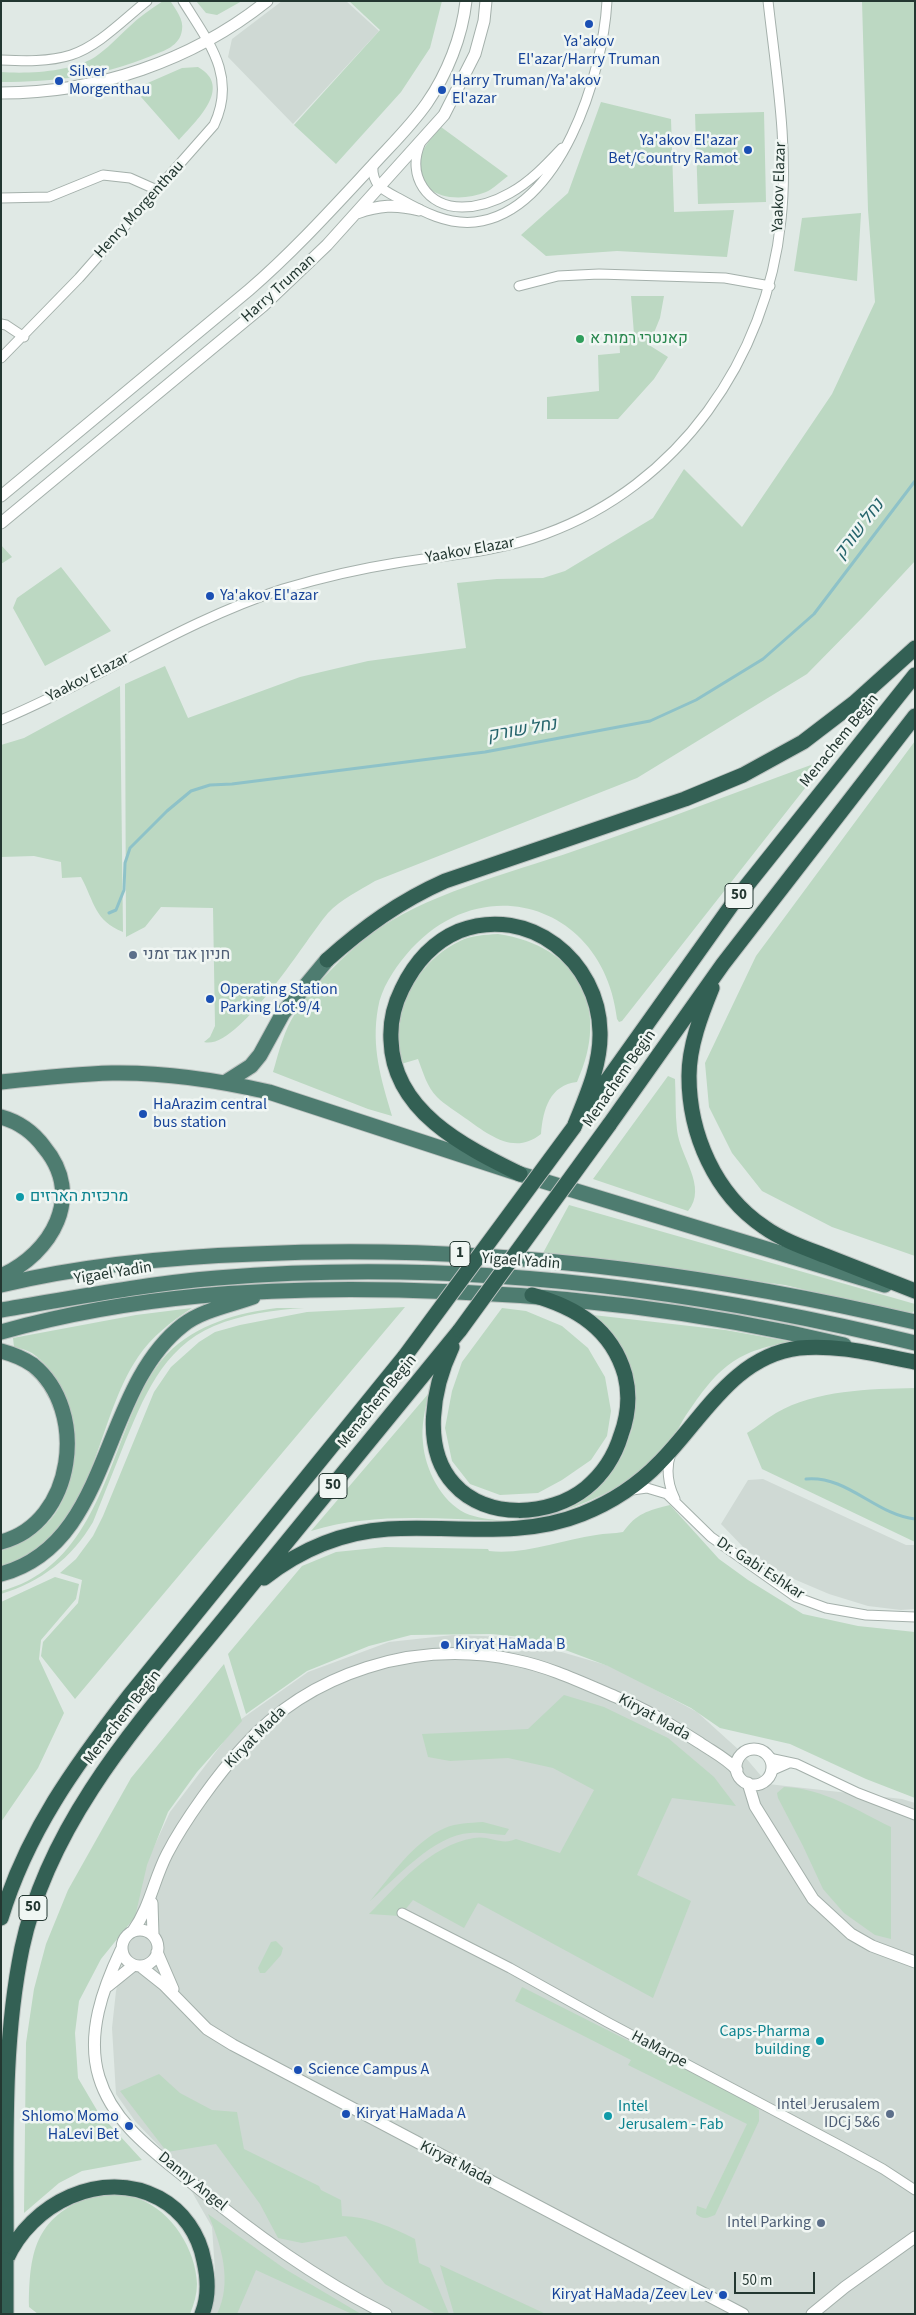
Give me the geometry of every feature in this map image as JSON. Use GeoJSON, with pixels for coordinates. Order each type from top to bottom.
{"type":"FeatureCollection","features":[{"type":"Feature","properties":{"kind":"highway"},"geometry":{"type":"LineString","coordinates":[[226,1082],[251,1066],[260,1056],[283,1013],[327,960],[383,914],[414,894],[445,880],[685,799],[743,775],[803,742],[854,703],[915,648]]}},
{"type":"Feature","properties":{"kind":"highway","name":"Menachem Begin"},"geometry":{"type":"LineString","coordinates":[[1,1918],[8,1894],[29,1843],[55,1796],[87,1750],[128,1696],[405,1356],[574,1126],[736,899],[915,675]]}},
{"type":"Feature","properties":{"kind":"highway","name":"Menachem Begin"},"geometry":{"type":"LineString","coordinates":[[6,2314],[9,2053],[14,1997],[22,1946],[38,1893],[54,1854],[73,1816],[96,1781],[228,1615],[442,1359],[460,1330],[723,964],[915,716]]}},
{"type":"Feature","properties":{"kind":"highway"},"geometry":{"type":"LineString","coordinates":[[520,1174],[472,1148],[434,1123],[414,1104],[402,1086],[395,1067],[390,1030],[398,996],[414,967],[438,943],[459,931],[483,925],[504,924],[525,927],[543,936],[575,961],[594,993],[599,1015],[600,1034],[599,1051],[590,1087],[574,1126]]}},
{"type":"Feature","properties":{"kind":"highway"},"geometry":{"type":"LineString","coordinates":[[723,964],[694,1039],[689,1075],[691,1110],[701,1147],[716,1178],[738,1204],[764,1227],[795,1244],[915,1293]]}},
{"type":"Feature","properties":{"kind":"highway"},"geometry":{"type":"LineString","coordinates":[[1,1082],[112,1073],[157,1074],[226,1082],[269,1092],[520,1174],[915,1293]]}},
{"type":"Feature","properties":{"kind":"highway"},"geometry":{"type":"LineString","coordinates":[[1,1117],[22,1126],[49,1152],[60,1178],[62,1192],[58,1221],[52,1234],[32,1257],[1,1276]]}},
{"type":"Feature","properties":{"kind":"highway","name":"Yigael Yadin"},"geometry":{"type":"LineString","coordinates":[[1,1285],[110,1266],[222,1255],[311,1251],[442,1252],[647,1271],[786,1294],[915,1322]]}},
{"type":"Feature","properties":{"kind":"highway","name":"Yigael Yadin"},"geometry":{"type":"LineString","coordinates":[[1,1310],[125,1289],[218,1278],[359,1272],[422,1273],[523,1278],[704,1300],[813,1320],[915,1343]]}},
{"type":"Feature","properties":{"kind":"highway"},"geometry":{"type":"LineString","coordinates":[[1,1332],[97,1309],[204,1294],[348,1289],[532,1296],[685,1313],[800,1334],[915,1362]]}},
{"type":"Feature","properties":{"kind":"highway"},"geometry":{"type":"LineString","coordinates":[[1,1574],[21,1568],[43,1555],[68,1530],[88,1494],[134,1388],[171,1335],[184,1324],[198,1316],[271,1291]]}},
{"type":"Feature","properties":{"kind":"highway"},"geometry":{"type":"LineString","coordinates":[[442,1359],[436,1394],[434,1441],[442,1465],[453,1484],[468,1496],[485,1504],[521,1511],[552,1505],[585,1488],[602,1471],[617,1449],[628,1406],[627,1383],[622,1364],[612,1344],[593,1322],[572,1309],[532,1296]]}},
{"type":"Feature","properties":{"kind":"highway"},"geometry":{"type":"LineString","coordinates":[[228,1615],[247,1593],[266,1577],[294,1558],[333,1540],[359,1533],[388,1529],[500,1530],[533,1527],[576,1517],[595,1509],[625,1492],[645,1477],[673,1448],[727,1385],[753,1365],[782,1352],[798,1348],[841,1349],[915,1362]]}},
{"type":"Feature","properties":{"kind":"highway"},"geometry":{"type":"LineString","coordinates":[[1,1351],[18,1356],[32,1365],[46,1378],[63,1410],[67,1426],[68,1447],[62,1480],[48,1507],[37,1521],[23,1532],[1,1542]]}},
{"type":"Feature","properties":{"kind":"highway"},"geometry":{"type":"LineString","coordinates":[[6,2260],[16,2242],[35,2220],[66,2198],[91,2188],[112,2186],[133,2188],[168,2203],[181,2214],[191,2227],[203,2254],[206,2269],[207,2286],[202,2314]]}},
{"type":"Feature","properties":{"kind":"street"},"geometry":{"type":"LineString","coordinates":[[1,60],[50,60],[71,55],[86,48],[147,1]]}},
{"type":"Feature","properties":{"kind":"street","name":"Henry Morgenthau"},"geometry":{"type":"LineString","coordinates":[[1,358],[24,337],[79,278],[197,148],[214,126],[221,111],[224,87],[222,72],[184,1]]}},
{"type":"Feature","properties":{"kind":"street"},"geometry":{"type":"LineString","coordinates":[[1,93],[46,90],[114,78],[159,64],[207,41],[244,19],[267,1]]}},
{"type":"Feature","properties":{"kind":"street","name":"Harry Truman"},"geometry":{"type":"LineString","coordinates":[[1,496],[283,261],[427,103],[456,46],[464,17],[466,1]]}},
{"type":"Feature","properties":{"kind":"street","name":"Harry Truman"},"geometry":{"type":"LineString","coordinates":[[1,523],[263,306],[297,276],[355,214],[444,115],[475,54],[484,21],[486,1]]}},
{"type":"Feature","properties":{"kind":"street"},"geometry":{"type":"LineString","coordinates":[[355,214],[375,207],[402,206],[449,220],[475,222],[505,212],[523,201],[544,182],[562,155],[569,140],[595,74],[603,39],[607,1]]}},
{"type":"Feature","properties":{"kind":"street","name":"Yaakov Elazar"},"geometry":{"type":"LineString","coordinates":[[1,720],[202,620],[257,598],[312,581],[368,568],[496,549],[546,534],[595,511],[641,481],[683,443],[719,398],[748,346],[770,286],[782,220],[783,146],[768,1]]}},
{"type":"Feature","properties":{"kind":"street"},"geometry":{"type":"LineString","coordinates":[[421,141],[415,166],[416,175],[423,190],[438,201],[461,207],[490,202],[519,188],[544,167],[569,140]]}},
{"type":"Feature","properties":{"kind":"street"},"geometry":{"type":"LineString","coordinates":[[373,164],[372,172],[379,188],[419,210]]}},
{"type":"Feature","properties":{"kind":"street"},"geometry":{"type":"LineString","coordinates":[[4,198],[49,197],[102,175],[130,178],[157,190]]}},
{"type":"Feature","properties":{"kind":"street"},"geometry":{"type":"LineString","coordinates":[[519,286],[558,276],[599,274],[726,278],[770,286]]}},
{"type":"Feature","properties":{"kind":"street"},"geometry":{"type":"LineString","coordinates":[[1,324],[6,325],[24,337]]}},
{"type":"Feature","properties":{"kind":"street","name":"Dr. Gabi Eshkar"},"geometry":{"type":"LineString","coordinates":[[673,1448],[669,1460],[669,1476],[671,1490],[678,1503]]}},
{"type":"Feature","properties":{"kind":"street","name":"Dr. Gabi Eshkar"},"geometry":{"type":"LineString","coordinates":[[625,1492],[638,1488],[655,1489],[667,1494],[711,1537],[796,1597],[826,1608],[866,1615],[915,1617]]}},
{"type":"Feature","properties":{"kind":"street","name":"Kiryat Mada"},"geometry":{"type":"LineString","coordinates":[[133,1931],[146,1911],[168,1853],[226,1768],[264,1725],[299,1697],[360,1668],[392,1661],[431,1656],[479,1655],[499,1657],[539,1666],[626,1701],[661,1718],[720,1755],[737,1770]]}},
{"type":"Feature","properties":{"kind":"street"},"geometry":{"type":"LineString","coordinates":[[770,1758],[771,1771],[767,1779],[754,1784],[740,1778],[737,1770],[740,1756],[746,1751],[754,1749],[762,1751],[770,1758],[792,1763],[915,1815]]}},
{"type":"Feature","properties":{"kind":"street","name":"Kiryat Mada"},"geometry":{"type":"LineString","coordinates":[[720,1755],[740,1756]]}},
{"type":"Feature","properties":{"kind":"street"},"geometry":{"type":"LineString","coordinates":[[771,1771],[781,1765],[792,1763]]}},
{"type":"Feature","properties":{"kind":"street"},"geometry":{"type":"LineString","coordinates":[[754,1784],[754,1803],[812,1899],[851,1934],[872,1946],[915,1962]]}},
{"type":"Feature","properties":{"kind":"street","name":"Kiryat Mada"},"geometry":{"type":"LineString","coordinates":[[153,1935],[154,1886]]}},
{"type":"Feature","properties":{"kind":"street","name":"HaMarpe"},"geometry":{"type":"LineString","coordinates":[[402,1913],[510,1968],[841,2146],[883,2169],[915,2190]]}},
{"type":"Feature","properties":{"kind":"street"},"geometry":{"type":"LineString","coordinates":[[106,1987],[123,1972],[151,1962],[157,1952],[156,1940],[153,1935],[144,1930],[133,1931],[123,1940],[121,1950],[126,1959],[137,1966]]}},
{"type":"Feature","properties":{"kind":"street","name":"Danny Angel"},"geometry":{"type":"LineString","coordinates":[[121,1950],[97,2016],[94,2038],[95,2058],[105,2094],[125,2123],[150,2148],[273,2247],[312,2272],[386,2314]]}},
{"type":"Feature","properties":{"kind":"street","name":"Kiryat Mada"},"geometry":{"type":"LineString","coordinates":[[157,1952],[179,2000]]}},
{"type":"Feature","properties":{"kind":"street","name":"Kiryat Mada"},"geometry":{"type":"LineString","coordinates":[[137,1966],[158,1980],[207,2029],[233,2045],[743,2314]]}},
{"type":"Feature","properties":{"kind":"street"},"geometry":{"type":"LineString","coordinates":[[812,2314],[845,2287],[915,2237]]}},
{"type":"Feature","properties":{"kind":"shaded area"},"geometry":{"type":"Polygon","coordinates":[[[282,1],[346,1],[379,31],[293,124],[228,57],[232,39],[282,1]]]}},
{"type":"Feature","properties":{"kind":"shaded area"},"geometry":{"type":"Polygon","coordinates":[[[763,1479],[906,1545],[915,1545],[915,1609],[901,1610],[868,1606],[829,1594],[789,1577],[747,1551],[721,1524],[748,1480],[763,1479]]]}},
{"type":"Feature","properties":{"kind":"shaded area"},"geometry":{"type":"Polygon","coordinates":[[[453,1635],[510,1637],[613,1667],[697,1712],[739,1750],[768,1784],[902,1799],[915,1803],[915,2314],[203,2314],[207,2309],[215,2271],[212,2227],[176,2164],[135,2121],[116,2094],[112,2028],[116,1991],[146,1864],[170,1812],[240,1720],[308,1672],[389,1642],[453,1635]]]}},
{"type":"Feature","properties":{"kind":"green space"},"geometry":{"type":"Polygon","coordinates":[[[163,1],[171,2],[182,23],[181,36],[175,44],[166,50],[133,63],[96,73],[40,81],[1,82],[1,72],[24,73],[62,69],[95,57],[137,20],[163,1]]]}},
{"type":"Feature","properties":{"kind":"green space"},"geometry":{"type":"Polygon","coordinates":[[[196,1],[242,1],[217,15],[206,13],[196,1]]]}},
{"type":"Feature","properties":{"kind":"green space"},"geometry":{"type":"Polygon","coordinates":[[[349,1],[442,1],[430,48],[401,92],[336,164],[294,125],[380,30],[349,1]]]}},
{"type":"Feature","properties":{"kind":"green space"},"geometry":{"type":"Polygon","coordinates":[[[862,1],[915,1],[915,561],[807,674],[637,778],[375,881],[344,900],[328,913],[253,1012],[235,1029],[218,1040],[204,1042],[210,1037],[215,1026],[213,908],[161,907],[145,927],[126,937],[125,684],[165,666],[188,718],[300,677],[368,661],[466,648],[457,583],[497,579],[543,578],[565,571],[653,518],[684,469],[742,527],[832,394],[875,302],[868,210],[862,1]]]}},
{"type":"Feature","properties":{"kind":"green space"},"geometry":{"type":"Polygon","coordinates":[[[198,67],[208,75],[212,84],[212,94],[202,114],[179,140],[134,89],[182,68],[198,67]]]}},
{"type":"Feature","properties":{"kind":"green space"},"geometry":{"type":"Polygon","coordinates":[[[601,102],[671,119],[674,212],[734,210],[727,257],[617,251],[546,256],[521,235],[568,193],[601,102]]]}},
{"type":"Feature","properties":{"kind":"green space"},"geometry":{"type":"Polygon","coordinates":[[[764,112],[766,202],[698,204],[695,114],[764,112]]]}},
{"type":"Feature","properties":{"kind":"green space"},"geometry":{"type":"Polygon","coordinates":[[[441,127],[508,176],[489,191],[475,196],[450,197],[430,189],[423,181],[420,170],[421,156],[427,144],[441,127]]]}},
{"type":"Feature","properties":{"kind":"green space"},"geometry":{"type":"Polygon","coordinates":[[[861,213],[857,281],[794,271],[802,218],[861,213]]]}},
{"type":"Feature","properties":{"kind":"green space"},"geometry":{"type":"Polygon","coordinates":[[[631,296],[664,296],[660,318],[649,345],[668,357],[654,379],[618,419],[547,419],[547,397],[599,391],[598,355],[620,353],[619,335],[634,334],[631,296]]]}},
{"type":"Feature","properties":{"kind":"green space"},"geometry":{"type":"Polygon","coordinates":[[[1,545],[12,557],[1,564],[1,545]]]}},
{"type":"Feature","properties":{"kind":"green space"},"geometry":{"type":"Polygon","coordinates":[[[61,567],[111,631],[45,666],[13,608],[17,598],[61,567]]]}},
{"type":"Feature","properties":{"kind":"green space"},"geometry":{"type":"Polygon","coordinates":[[[120,686],[123,932],[106,922],[96,910],[81,877],[62,878],[61,862],[34,856],[1,857],[1,745],[24,738],[120,686]]]}},
{"type":"Feature","properties":{"kind":"green space"},"geometry":{"type":"Polygon","coordinates":[[[915,741],[915,1256],[832,1227],[762,1191],[732,1153],[709,1107],[705,1063],[756,956],[915,741]]]}},
{"type":"Feature","properties":{"kind":"green space"},"geometry":{"type":"Polygon","coordinates":[[[822,761],[824,764],[622,1021],[619,1022],[617,1019],[607,980],[589,948],[564,925],[534,910],[502,906],[468,911],[436,927],[406,955],[389,980],[378,1008],[376,1050],[392,1116],[368,1109],[273,1072],[285,1033],[303,1002],[329,971],[349,952],[390,921],[467,886],[605,840],[822,761]]]}},
{"type":"Feature","properties":{"kind":"green space"},"geometry":{"type":"Polygon","coordinates":[[[498,934],[526,941],[549,952],[568,967],[581,985],[588,1006],[590,1029],[587,1055],[577,1082],[568,1084],[554,1093],[546,1107],[541,1134],[521,1143],[511,1143],[492,1136],[443,1103],[431,1089],[418,1059],[401,1064],[398,1045],[398,1025],[405,1000],[411,987],[428,965],[438,955],[460,941],[474,936],[498,934]]]}},
{"type":"Feature","properties":{"kind":"green space"},"geometry":{"type":"Polygon","coordinates":[[[668,1076],[675,1079],[677,1130],[694,1182],[693,1202],[688,1211],[593,1179],[668,1076]]]}},
{"type":"Feature","properties":{"kind":"green space"},"geometry":{"type":"Polygon","coordinates":[[[569,1205],[915,1304],[915,1310],[910,1315],[785,1285],[543,1253],[569,1205]]]}},
{"type":"Feature","properties":{"kind":"green space"},"geometry":{"type":"Polygon","coordinates":[[[405,1307],[75,1699],[41,1656],[43,1642],[78,1603],[82,1580],[60,1573],[76,1559],[93,1536],[154,1392],[171,1367],[199,1342],[215,1332],[240,1325],[307,1312],[405,1307]]]}},
{"type":"Feature","properties":{"kind":"green space"},"geometry":{"type":"Polygon","coordinates":[[[192,1308],[162,1330],[149,1342],[138,1357],[124,1382],[82,1492],[68,1517],[49,1539],[26,1557],[1,1567],[1,1551],[18,1544],[40,1530],[58,1509],[67,1490],[73,1469],[75,1448],[74,1426],[69,1405],[60,1385],[48,1367],[32,1353],[14,1347],[13,1338],[136,1315],[192,1308]]]}},
{"type":"Feature","properties":{"kind":"green space"},"geometry":{"type":"Polygon","coordinates":[[[277,1308],[304,1308],[258,1313],[236,1318],[214,1326],[181,1347],[156,1377],[147,1393],[93,1522],[85,1535],[54,1567],[29,1583],[1,1594],[1,1591],[28,1581],[50,1566],[84,1526],[107,1477],[139,1398],[154,1370],[167,1354],[191,1335],[218,1322],[247,1313],[277,1308]]]}},
{"type":"Feature","properties":{"kind":"green space"},"geometry":{"type":"Polygon","coordinates":[[[502,1308],[526,1311],[562,1326],[588,1348],[605,1377],[611,1411],[607,1436],[591,1460],[562,1480],[538,1493],[500,1495],[470,1484],[452,1461],[445,1428],[452,1391],[462,1362],[502,1308]]]}},
{"type":"Feature","properties":{"kind":"green space"},"geometry":{"type":"Polygon","coordinates":[[[593,1315],[725,1330],[793,1342],[755,1351],[727,1366],[705,1389],[667,1446],[645,1469],[604,1494],[561,1512],[579,1503],[595,1491],[610,1475],[622,1456],[632,1429],[635,1404],[612,1335],[593,1315]]]}},
{"type":"Feature","properties":{"kind":"green space"},"geometry":{"type":"Polygon","coordinates":[[[915,1388],[915,1542],[762,1469],[747,1433],[776,1413],[792,1405],[825,1395],[861,1390],[915,1388]]]}},
{"type":"Feature","properties":{"kind":"green space"},"geometry":{"type":"Polygon","coordinates":[[[429,1393],[423,1430],[424,1453],[436,1483],[456,1508],[478,1517],[503,1521],[430,1518],[382,1519],[334,1525],[311,1531],[429,1393]]]}},
{"type":"Feature","properties":{"kind":"green space"},"geometry":{"type":"Polygon","coordinates":[[[670,1505],[719,1559],[748,1580],[803,1614],[858,1626],[915,1632],[915,1798],[866,1779],[790,1744],[720,1728],[691,1708],[608,1666],[544,1642],[522,1637],[491,1634],[411,1635],[369,1646],[307,1671],[246,1714],[228,1654],[302,1566],[336,1552],[385,1547],[488,1549],[489,1551],[502,1552],[529,1549],[599,1534],[623,1532],[643,1514],[670,1505]]]}},
{"type":"Feature","properties":{"kind":"green space"},"geometry":{"type":"Polygon","coordinates":[[[55,1577],[79,1584],[76,1599],[41,1640],[39,1659],[64,1713],[38,1768],[1,1822],[1,1602],[55,1577]]]}},
{"type":"Feature","properties":{"kind":"green space"},"geometry":{"type":"Polygon","coordinates":[[[224,1664],[242,1721],[197,1772],[168,1812],[147,1865],[135,1917],[101,1959],[79,2001],[75,2033],[78,2078],[98,2112],[142,2160],[82,2171],[59,2183],[24,2213],[26,2043],[34,1989],[46,1944],[68,1890],[131,1778],[224,1664]]]}},
{"type":"Feature","properties":{"kind":"green space"},"geometry":{"type":"Polygon","coordinates":[[[564,1695],[604,1707],[668,1738],[714,1777],[736,1806],[672,1798],[637,1875],[691,1901],[653,1998],[478,1903],[464,1928],[413,1900],[400,1916],[369,1914],[416,1867],[429,1857],[458,1842],[480,1837],[501,1841],[516,1839],[560,1853],[594,1790],[553,1768],[508,1758],[450,1761],[428,1757],[422,1734],[528,1729],[564,1695]]]}},
{"type":"Feature","properties":{"kind":"green space"},"geometry":{"type":"Polygon","coordinates":[[[784,1787],[813,1791],[840,1801],[891,1827],[891,1939],[875,1935],[844,1913],[823,1889],[778,1798],[777,1793],[784,1787]]]}},
{"type":"Feature","properties":{"kind":"green space"},"geometry":{"type":"Polygon","coordinates":[[[483,1822],[509,1829],[505,1835],[470,1833],[443,1841],[416,1859],[370,1901],[404,1860],[423,1841],[454,1825],[483,1822]]]}},
{"type":"Feature","properties":{"kind":"green space"},"geometry":{"type":"Polygon","coordinates":[[[276,1941],[283,1948],[281,1955],[265,1973],[260,1973],[258,1968],[271,1942],[276,1941]]]}},
{"type":"Feature","properties":{"kind":"green space"},"geometry":{"type":"Polygon","coordinates":[[[522,1987],[750,2102],[759,2110],[759,2121],[715,2215],[708,2218],[701,2217],[696,2214],[697,2206],[706,2209],[747,2124],[628,2065],[631,2060],[515,2001],[522,1987]]]}},
{"type":"Feature","properties":{"kind":"green space"},"geometry":{"type":"Polygon","coordinates":[[[159,2074],[180,2093],[212,2110],[237,2112],[244,2149],[319,2186],[321,2190],[341,2200],[342,2216],[371,2221],[415,2239],[419,2263],[430,2268],[449,2314],[436,2314],[385,2284],[346,2236],[302,2243],[278,2238],[260,2204],[216,2144],[167,2152],[120,2091],[159,2074]]]}},
{"type":"Feature","properties":{"kind":"green space"},"geometry":{"type":"Polygon","coordinates":[[[97,2194],[134,2197],[151,2205],[172,2222],[187,2245],[196,2271],[196,2292],[190,2314],[38,2314],[29,2307],[31,2267],[41,2236],[49,2223],[61,2212],[77,2202],[97,2194]]]}},
{"type":"Feature","properties":{"kind":"green space"},"geometry":{"type":"Polygon","coordinates":[[[208,2214],[285,2269],[361,2314],[352,2314],[256,2270],[237,2314],[217,2314],[222,2302],[225,2276],[221,2250],[208,2214]]]}},
{"type":"Feature","properties":{"kind":"green space"},"geometry":{"type":"Polygon","coordinates":[[[440,2265],[546,2314],[454,2314],[440,2265]]]}},
{"type":"Feature","properties":{"kind":"waterway","name":"נחל שורק"},"geometry":{"type":"LineString","coordinates":[[109,913],[116,910],[124,890],[125,863],[130,848],[167,811],[191,791],[210,785],[232,784],[485,752],[650,721],[696,700],[763,659],[814,614],[915,481]]}},
{"type":"Feature","properties":{"kind":"waterway"},"geometry":{"type":"LineString","coordinates":[[806,1479],[821,1479],[835,1483],[887,1510],[915,1519]]}},
{"type":"Feature","properties":{"kind":"place","name":"Ya'akov El'azar/Harry Truman"},"geometry":{"type":"Point","coordinates":[589,24]}},
{"type":"Feature","properties":{"kind":"place","name":"Silver Morgenthau"},"geometry":{"type":"Point","coordinates":[59,81]}},
{"type":"Feature","properties":{"kind":"place","name":"Harry Truman/Ya'akov El'azar"},"geometry":{"type":"Point","coordinates":[442,90]}},
{"type":"Feature","properties":{"kind":"place","name":"Ya'akov El'azar Bet/Country Ramot"},"geometry":{"type":"Point","coordinates":[748,150]}},
{"type":"Feature","properties":{"kind":"place","name":"קאנטרי רמות א"},"geometry":{"type":"Point","coordinates":[580,339]}},
{"type":"Feature","properties":{"kind":"place","name":"Ya'akov El'azar"},"geometry":{"type":"Point","coordinates":[210,596]}},
{"type":"Feature","properties":{"kind":"place","name":"חניון אגד זמני"},"geometry":{"type":"Point","coordinates":[133,955]}},
{"type":"Feature","properties":{"kind":"place","name":"Operating Station Parking Lot 9/4"},"geometry":{"type":"Point","coordinates":[210,999]}},
{"type":"Feature","properties":{"kind":"place","name":"HaArazim central bus station"},"geometry":{"type":"Point","coordinates":[143,1114]}},
{"type":"Feature","properties":{"kind":"place","name":"מרכזית הארזים"},"geometry":{"type":"Point","coordinates":[20,1197]}},
{"type":"Feature","properties":{"kind":"place","name":"Kiryat HaMada B"},"geometry":{"type":"Point","coordinates":[445,1645]}},
{"type":"Feature","properties":{"kind":"place","name":"Caps-Pharma building"},"geometry":{"type":"Point","coordinates":[820,2041]}},
{"type":"Feature","properties":{"kind":"place","name":"Science Campus A"},"geometry":{"type":"Point","coordinates":[298,2070]}},
{"type":"Feature","properties":{"kind":"place","name":"Kiryat HaMada A"},"geometry":{"type":"Point","coordinates":[346,2114]}},
{"type":"Feature","properties":{"kind":"place","name":"Intel Jerusalem IDCj 5&6"},"geometry":{"type":"Point","coordinates":[890,2114]}},
{"type":"Feature","properties":{"kind":"place","name":"Intel Jerusalem - Fab"},"geometry":{"type":"Point","coordinates":[608,2116]}},
{"type":"Feature","properties":{"kind":"place","name":"Shlomo Momo HaLevi Bet"},"geometry":{"type":"Point","coordinates":[129,2126]}},
{"type":"Feature","properties":{"kind":"place","name":"Intel Parking"},"geometry":{"type":"Point","coordinates":[821,2223]}},
{"type":"Feature","properties":{"kind":"place","name":"Kiryat HaMada/Zeev Lev"},"geometry":{"type":"Point","coordinates":[723,2295]}}]}
